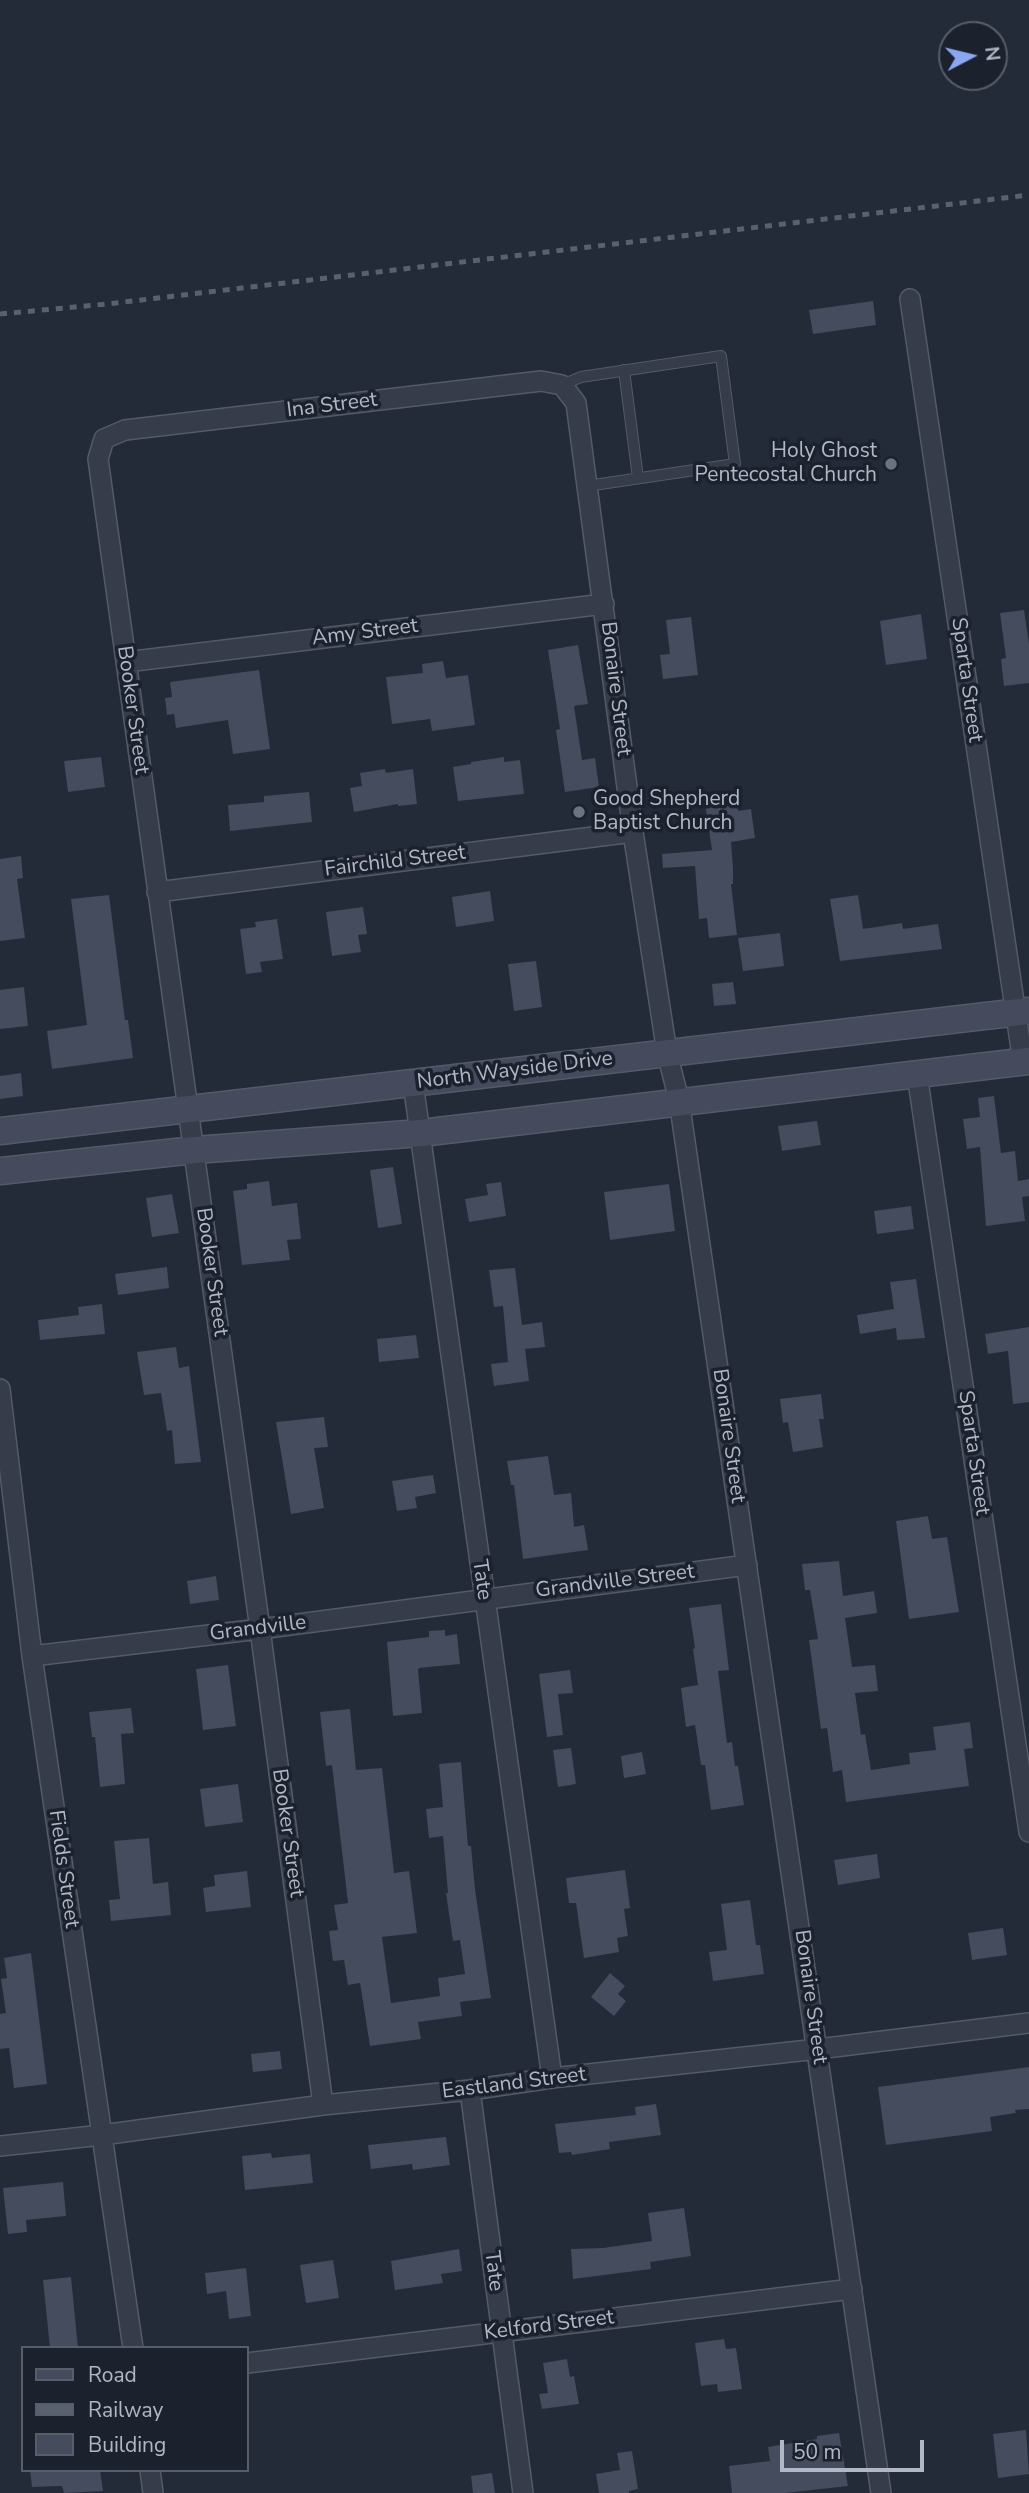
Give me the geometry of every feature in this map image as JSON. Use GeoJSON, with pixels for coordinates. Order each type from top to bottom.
{"type":"FeatureCollection","features":[{"type":"Feature","properties":{"kind":"main road","name":"North Wayside Drive"},"geometry":{"type":"LineString","coordinates":[[0,1131],[1022,1012]]}},
{"type":"Feature","properties":{"kind":"main road"},"geometry":{"type":"LineString","coordinates":[[0,1171],[195,1150],[421,1133],[679,1100],[1026,1061]]}},
{"type":"Feature","properties":{"kind":"street","name":"Sparta Street"},"geometry":{"type":"LineString","coordinates":[[910,299],[1022,1012],[1026,1061]]}},
{"type":"Feature","properties":{"kind":"street","name":"Ina Street"},"geometry":{"type":"LineString","coordinates":[[104,439],[138,428],[541,381],[562,385]]}},
{"type":"Feature","properties":{"kind":"street","name":"Bonaire Street"},"geometry":{"type":"LineString","coordinates":[[562,385],[576,403],[633,832],[667,1054],[679,1100],[881,2493]]}},
{"type":"Feature","properties":{"kind":"street","name":"Booker Street"},"geometry":{"type":"LineString","coordinates":[[104,439],[99,459],[323,2105]]}},
{"type":"Feature","properties":{"kind":"street","name":"Amy Street"},"geometry":{"type":"LineString","coordinates":[[126,662],[604,604]]}},
{"type":"Feature","properties":{"kind":"street","name":"Fairchild Street"},"geometry":{"type":"LineString","coordinates":[[157,892],[633,832]]}},
{"type":"Feature","properties":{"kind":"street","name":"Sparta Street"},"geometry":{"type":"LineString","coordinates":[[917,1074],[1029,1832]]}},
{"type":"Feature","properties":{"kind":"street","name":"Tate"},"geometry":{"type":"LineString","coordinates":[[413,1083],[552,2078]]}},
{"type":"Feature","properties":{"kind":"street","name":"Fields Street"},"geometry":{"type":"LineString","coordinates":[[0,1388],[32,1656],[133,2346]]}},
{"type":"Feature","properties":{"kind":"street","name":"Grandville Street"},"geometry":{"type":"LineString","coordinates":[[484,1599],[747,1565]]}},
{"type":"Feature","properties":{"kind":"street","name":"Grandville"},"geometry":{"type":"LineString","coordinates":[[32,1656],[484,1599]]}},
{"type":"Feature","properties":{"kind":"street","name":"Eastland Street"},"geometry":{"type":"LineString","coordinates":[[0,2146],[323,2105],[470,2091],[552,2078],[1029,2023]]}},
{"type":"Feature","properties":{"kind":"street","name":"Tate"},"geometry":{"type":"LineString","coordinates":[[470,2091],[523,2493]]}},
{"type":"Feature","properties":{"kind":"street","name":"Kelford Street"},"geometry":{"type":"LineString","coordinates":[[248,2363],[852,2289]]}},
{"type":"Feature","properties":{"kind":"street"},"geometry":{"type":"LineString","coordinates":[[150,2472],[153,2493]]}},
{"type":"Feature","properties":{"kind":"lane"},"geometry":{"type":"LineString","coordinates":[[562,385],[581,377],[721,356],[735,464],[587,486]]}},
{"type":"Feature","properties":{"kind":"lane"},"geometry":{"type":"LineString","coordinates":[[624,370],[638,478]]}},
{"type":"Feature","properties":{"kind":"building"},"geometry":{"type":"Polygon","coordinates":[[[873,301],[876,325],[813,334],[809,310],[873,301]]]}},
{"type":"Feature","properties":{"kind":"building"},"geometry":{"type":"Polygon","coordinates":[[[1024,610],[1029,644],[1029,683],[1004,686],[1001,659],[1006,658],[1000,613],[1024,610]]]}},
{"type":"Feature","properties":{"kind":"building"},"geometry":{"type":"Polygon","coordinates":[[[921,614],[927,659],[886,665],[880,621],[921,614]]]}},
{"type":"Feature","properties":{"kind":"building"},"geometry":{"type":"Polygon","coordinates":[[[691,617],[698,675],[663,679],[660,655],[670,654],[666,620],[691,617]]]}},
{"type":"Feature","properties":{"kind":"building"},"geometry":{"type":"Polygon","coordinates":[[[578,645],[588,704],[574,706],[582,760],[595,758],[599,787],[565,792],[556,730],[560,729],[548,650],[578,645]]]}},
{"type":"Feature","properties":{"kind":"building"},"geometry":{"type":"Polygon","coordinates":[[[443,661],[446,678],[468,675],[475,725],[432,731],[430,719],[392,724],[386,677],[423,673],[422,664],[443,661]]]}},
{"type":"Feature","properties":{"kind":"building"},"geometry":{"type":"Polygon","coordinates":[[[259,670],[270,749],[233,754],[228,720],[176,728],[174,714],[167,715],[165,698],[172,697],[170,682],[259,670]]]}},
{"type":"Feature","properties":{"kind":"building"},"geometry":{"type":"Polygon","coordinates":[[[101,757],[105,787],[68,792],[64,761],[101,757]]]}},
{"type":"Feature","properties":{"kind":"building"},"geometry":{"type":"Polygon","coordinates":[[[504,757],[504,762],[520,760],[524,794],[458,801],[453,767],[504,757]]]}},
{"type":"Feature","properties":{"kind":"building"},"geometry":{"type":"Polygon","coordinates":[[[385,769],[386,773],[413,769],[417,804],[398,804],[354,812],[350,788],[362,786],[360,773],[385,769]]]}},
{"type":"Feature","properties":{"kind":"building"},"geometry":{"type":"Polygon","coordinates":[[[309,792],[312,822],[230,831],[228,805],[264,802],[264,796],[309,792]]]}},
{"type":"Feature","properties":{"kind":"building"},"geometry":{"type":"Polygon","coordinates":[[[735,792],[738,811],[751,809],[755,838],[731,842],[731,884],[737,935],[709,938],[707,918],[699,919],[695,866],[663,868],[662,854],[712,850],[704,797],[735,792]]]}},
{"type":"Feature","properties":{"kind":"building"},"geometry":{"type":"Polygon","coordinates":[[[21,856],[23,878],[17,879],[25,938],[0,941],[0,859],[21,856]]]}},
{"type":"Feature","properties":{"kind":"building"},"geometry":{"type":"Polygon","coordinates":[[[490,891],[494,921],[456,927],[452,897],[490,891]]]}},
{"type":"Feature","properties":{"kind":"building"},"geometry":{"type":"Polygon","coordinates":[[[109,895],[125,1020],[128,1020],[133,1058],[52,1069],[47,1031],[87,1025],[71,899],[109,895]]]}},
{"type":"Feature","properties":{"kind":"building"},"geometry":{"type":"Polygon","coordinates":[[[858,895],[863,929],[902,923],[903,929],[938,924],[942,949],[840,961],[830,899],[858,895]]]}},
{"type":"Feature","properties":{"kind":"building"},"geometry":{"type":"Polygon","coordinates":[[[363,907],[367,934],[358,935],[361,952],[332,956],[326,912],[363,907]]]}},
{"type":"Feature","properties":{"kind":"building"},"geometry":{"type":"Polygon","coordinates":[[[277,919],[283,959],[260,962],[262,972],[246,974],[240,929],[256,927],[255,922],[277,919]]]}},
{"type":"Feature","properties":{"kind":"building"},"geometry":{"type":"Polygon","coordinates":[[[780,933],[784,966],[743,971],[738,938],[780,933]]]}},
{"type":"Feature","properties":{"kind":"building"},"geometry":{"type":"Polygon","coordinates":[[[536,961],[542,1007],[514,1011],[508,964],[536,961]]]}},
{"type":"Feature","properties":{"kind":"building"},"geometry":{"type":"Polygon","coordinates":[[[733,982],[736,1004],[714,1006],[712,984],[733,982]]]}},
{"type":"Feature","properties":{"kind":"building"},"geometry":{"type":"Polygon","coordinates":[[[24,987],[28,1026],[0,1029],[0,990],[24,987]]]}},
{"type":"Feature","properties":{"kind":"building"},"geometry":{"type":"Polygon","coordinates":[[[21,1073],[23,1096],[0,1099],[0,1076],[21,1073]]]}},
{"type":"Feature","properties":{"kind":"building"},"geometry":{"type":"Polygon","coordinates":[[[994,1096],[1001,1153],[1015,1151],[1018,1181],[1029,1179],[1029,1196],[1022,1197],[1025,1221],[986,1226],[980,1147],[967,1149],[963,1119],[980,1117],[978,1098],[994,1096]]]}},
{"type":"Feature","properties":{"kind":"building"},"geometry":{"type":"Polygon","coordinates":[[[817,1121],[821,1145],[782,1151],[778,1126],[817,1121]]]}},
{"type":"Feature","properties":{"kind":"building"},"geometry":{"type":"Polygon","coordinates":[[[393,1167],[402,1224],[378,1228],[370,1170],[393,1167]]]}},
{"type":"Feature","properties":{"kind":"building"},"geometry":{"type":"Polygon","coordinates":[[[269,1181],[272,1206],[297,1203],[301,1239],[287,1240],[290,1260],[242,1265],[233,1191],[247,1189],[247,1184],[269,1181]]]}},
{"type":"Feature","properties":{"kind":"building"},"geometry":{"type":"Polygon","coordinates":[[[501,1182],[506,1216],[469,1222],[465,1199],[488,1195],[486,1184],[501,1182]]]}},
{"type":"Feature","properties":{"kind":"building"},"geometry":{"type":"Polygon","coordinates":[[[669,1184],[675,1231],[610,1240],[604,1192],[669,1184]]]}},
{"type":"Feature","properties":{"kind":"building"},"geometry":{"type":"Polygon","coordinates":[[[172,1194],[179,1233],[152,1237],[146,1198],[172,1194]]]}},
{"type":"Feature","properties":{"kind":"building"},"geometry":{"type":"Polygon","coordinates":[[[911,1206],[914,1229],[877,1234],[874,1211],[911,1206]]]}},
{"type":"Feature","properties":{"kind":"building"},"geometry":{"type":"Polygon","coordinates":[[[167,1267],[169,1288],[118,1295],[115,1274],[167,1267]]]}},
{"type":"Feature","properties":{"kind":"building"},"geometry":{"type":"Polygon","coordinates":[[[515,1268],[522,1325],[542,1322],[545,1347],[525,1349],[529,1381],[494,1386],[491,1364],[508,1362],[503,1306],[494,1307],[489,1270],[515,1268]]]}},
{"type":"Feature","properties":{"kind":"building"},"geometry":{"type":"Polygon","coordinates":[[[916,1279],[925,1338],[897,1340],[896,1328],[860,1334],[857,1315],[894,1309],[890,1282],[916,1279]]]}},
{"type":"Feature","properties":{"kind":"building"},"geometry":{"type":"Polygon","coordinates":[[[102,1304],[105,1334],[40,1340],[38,1320],[79,1315],[78,1307],[102,1304]]]}},
{"type":"Feature","properties":{"kind":"building"},"geometry":{"type":"Polygon","coordinates":[[[1029,1327],[1029,1402],[1013,1404],[1008,1351],[988,1354],[985,1334],[1029,1327]]]}},
{"type":"Feature","properties":{"kind":"building"},"geometry":{"type":"Polygon","coordinates":[[[416,1335],[419,1358],[379,1362],[377,1339],[416,1335]]]}},
{"type":"Feature","properties":{"kind":"building"},"geometry":{"type":"Polygon","coordinates":[[[176,1347],[179,1368],[189,1366],[201,1462],[175,1464],[172,1430],[167,1431],[161,1393],[144,1395],[137,1352],[176,1347]]]}},
{"type":"Feature","properties":{"kind":"building"},"geometry":{"type":"Polygon","coordinates":[[[821,1394],[824,1419],[819,1419],[823,1447],[793,1452],[788,1422],[783,1423],[780,1399],[821,1394]]]}},
{"type":"Feature","properties":{"kind":"building"},"geometry":{"type":"Polygon","coordinates":[[[324,1417],[328,1447],[314,1448],[324,1508],[291,1514],[276,1422],[324,1417]]]}},
{"type":"Feature","properties":{"kind":"building"},"geometry":{"type":"Polygon","coordinates":[[[548,1456],[554,1495],[571,1493],[574,1527],[584,1525],[588,1550],[523,1559],[514,1485],[511,1485],[507,1461],[548,1456]]]}},
{"type":"Feature","properties":{"kind":"building"},"geometry":{"type":"Polygon","coordinates":[[[433,1475],[436,1493],[415,1497],[417,1508],[397,1511],[392,1481],[433,1475]]]}},
{"type":"Feature","properties":{"kind":"building"},"geometry":{"type":"Polygon","coordinates":[[[928,1516],[932,1539],[947,1537],[959,1612],[909,1619],[896,1521],[928,1516]]]}},
{"type":"Feature","properties":{"kind":"building"},"geometry":{"type":"Polygon","coordinates":[[[839,1561],[843,1596],[874,1591],[877,1613],[845,1618],[852,1667],[875,1665],[878,1691],[855,1693],[861,1735],[865,1734],[871,1770],[910,1764],[909,1753],[936,1750],[933,1727],[970,1722],[973,1748],[964,1749],[969,1786],[846,1802],[842,1770],[833,1772],[827,1728],[821,1729],[809,1640],[818,1639],[810,1590],[805,1590],[802,1564],[839,1561]]]}},
{"type":"Feature","properties":{"kind":"building"},"geometry":{"type":"Polygon","coordinates":[[[216,1576],[219,1600],[190,1604],[187,1581],[216,1576]]]}},
{"type":"Feature","properties":{"kind":"building"},"geometry":{"type":"Polygon","coordinates":[[[721,1604],[729,1670],[718,1671],[727,1743],[732,1742],[744,1805],[711,1810],[705,1765],[701,1765],[695,1725],[686,1727],[681,1688],[698,1685],[689,1608],[721,1604]]]}},
{"type":"Feature","properties":{"kind":"building"},"geometry":{"type":"Polygon","coordinates":[[[445,1630],[445,1636],[457,1634],[460,1664],[419,1668],[422,1713],[393,1716],[387,1642],[429,1637],[429,1631],[445,1630]]]}},
{"type":"Feature","properties":{"kind":"building"},"geometry":{"type":"Polygon","coordinates":[[[228,1665],[236,1726],[203,1730],[196,1669],[228,1665]]]}},
{"type":"Feature","properties":{"kind":"building"},"geometry":{"type":"Polygon","coordinates":[[[570,1670],[573,1693],[558,1694],[563,1735],[547,1737],[539,1674],[570,1670]]]}},
{"type":"Feature","properties":{"kind":"building"},"geometry":{"type":"Polygon","coordinates":[[[131,1708],[134,1733],[121,1734],[125,1784],[100,1787],[95,1737],[92,1737],[89,1712],[131,1708]]]}},
{"type":"Feature","properties":{"kind":"building"},"geometry":{"type":"Polygon","coordinates":[[[350,1709],[356,1770],[382,1768],[394,1873],[409,1871],[417,1933],[382,1937],[391,2003],[440,1996],[438,1978],[465,1974],[460,1940],[453,1941],[446,1893],[443,1836],[429,1838],[426,1809],[443,1807],[439,1764],[461,1762],[468,1846],[471,1846],[491,1998],[460,2002],[462,2016],[418,2022],[421,2039],[370,2046],[360,1983],[348,1985],[344,1960],[333,1961],[329,1931],[338,1930],[334,1905],[348,1903],[332,1765],[326,1766],[320,1712],[350,1709]]]}},
{"type":"Feature","properties":{"kind":"building"},"geometry":{"type":"Polygon","coordinates":[[[571,1748],[576,1784],[558,1787],[553,1750],[571,1748]]]}},
{"type":"Feature","properties":{"kind":"building"},"geometry":{"type":"Polygon","coordinates":[[[642,1752],[646,1774],[624,1778],[621,1756],[642,1752]]]}},
{"type":"Feature","properties":{"kind":"building"},"geometry":{"type":"Polygon","coordinates":[[[238,1784],[243,1822],[205,1827],[200,1789],[238,1784]]]}},
{"type":"Feature","properties":{"kind":"building"},"geometry":{"type":"Polygon","coordinates":[[[149,1838],[153,1884],[168,1882],[171,1915],[111,1921],[109,1900],[120,1899],[114,1841],[149,1838]]]}},
{"type":"Feature","properties":{"kind":"building"},"geometry":{"type":"Polygon","coordinates":[[[877,1854],[880,1878],[838,1885],[834,1860],[877,1854]]]}},
{"type":"Feature","properties":{"kind":"building"},"geometry":{"type":"Polygon","coordinates":[[[625,1870],[630,1908],[624,1909],[628,1936],[617,1938],[619,1952],[584,1958],[576,1903],[569,1903],[566,1878],[625,1870]]]}},
{"type":"Feature","properties":{"kind":"building"},"geometry":{"type":"Polygon","coordinates":[[[247,1871],[251,1907],[206,1912],[203,1888],[215,1886],[214,1875],[247,1871]]]}},
{"type":"Feature","properties":{"kind":"building"},"geometry":{"type":"Polygon","coordinates":[[[750,1900],[756,1945],[760,1945],[764,1974],[713,1981],[709,1952],[727,1950],[721,1904],[750,1900]]]}},
{"type":"Feature","properties":{"kind":"building"},"geometry":{"type":"Polygon","coordinates":[[[1003,1928],[1007,1955],[972,1960],[968,1933],[1003,1928]]]}},
{"type":"Feature","properties":{"kind":"building"},"geometry":{"type":"Polygon","coordinates":[[[31,1953],[47,2084],[14,2088],[9,2048],[0,2049],[0,2014],[6,2013],[1,1979],[7,1978],[4,1958],[31,1953]]]}},
{"type":"Feature","properties":{"kind":"building"},"geometry":{"type":"Polygon","coordinates":[[[610,1973],[625,1986],[618,1994],[626,2001],[614,2016],[591,1997],[610,1973]]]}},
{"type":"Feature","properties":{"kind":"building"},"geometry":{"type":"Polygon","coordinates":[[[280,2051],[282,2069],[253,2072],[251,2054],[280,2051]]]}},
{"type":"Feature","properties":{"kind":"building"},"geometry":{"type":"Polygon","coordinates":[[[1029,2067],[1029,2109],[990,2117],[992,2131],[886,2145],[878,2087],[1029,2067]]]}},
{"type":"Feature","properties":{"kind":"building"},"geometry":{"type":"Polygon","coordinates":[[[656,2104],[661,2135],[609,2142],[610,2149],[572,2155],[571,2152],[559,2153],[555,2124],[636,2115],[635,2107],[656,2104]]]}},
{"type":"Feature","properties":{"kind":"building"},"geometry":{"type":"Polygon","coordinates":[[[446,2137],[450,2165],[413,2170],[412,2164],[371,2169],[368,2145],[446,2137]]]}},
{"type":"Feature","properties":{"kind":"building"},"geometry":{"type":"Polygon","coordinates":[[[271,2153],[272,2158],[310,2154],[313,2183],[245,2190],[242,2156],[271,2153]]]}},
{"type":"Feature","properties":{"kind":"building"},"geometry":{"type":"Polygon","coordinates":[[[63,2182],[66,2216],[26,2220],[27,2232],[8,2234],[3,2188],[63,2182]]]}},
{"type":"Feature","properties":{"kind":"building"},"geometry":{"type":"Polygon","coordinates":[[[684,2208],[691,2256],[650,2262],[651,2269],[573,2279],[571,2249],[603,2248],[652,2241],[648,2213],[684,2208]]]}},
{"type":"Feature","properties":{"kind":"building"},"geometry":{"type":"Polygon","coordinates":[[[459,2249],[462,2271],[441,2274],[443,2283],[395,2290],[391,2261],[459,2249]]]}},
{"type":"Feature","properties":{"kind":"building"},"geometry":{"type":"Polygon","coordinates":[[[333,2260],[339,2298],[306,2303],[300,2265],[333,2260]]]}},
{"type":"Feature","properties":{"kind":"building"},"geometry":{"type":"Polygon","coordinates":[[[246,2268],[251,2316],[229,2319],[226,2291],[207,2294],[205,2273],[246,2268]]]}},
{"type":"Feature","properties":{"kind":"building"},"geometry":{"type":"Polygon","coordinates":[[[71,2277],[78,2346],[50,2346],[43,2280],[71,2277]]]}},
{"type":"Feature","properties":{"kind":"building"},"geometry":{"type":"Polygon","coordinates":[[[724,2339],[726,2349],[736,2348],[742,2389],[718,2392],[717,2384],[701,2386],[695,2343],[724,2339]]]}},
{"type":"Feature","properties":{"kind":"building"},"geometry":{"type":"Polygon","coordinates":[[[567,2359],[570,2377],[574,2376],[579,2404],[542,2409],[539,2394],[548,2393],[543,2363],[567,2359]]]}},
{"type":"Feature","properties":{"kind":"building"},"geometry":{"type":"Polygon","coordinates":[[[1026,2430],[1029,2474],[998,2478],[993,2434],[1026,2430]]]}},
{"type":"Feature","properties":{"kind":"building"},"geometry":{"type":"Polygon","coordinates":[[[839,2433],[848,2486],[785,2493],[732,2493],[729,2466],[770,2461],[768,2447],[839,2433]]]}},
{"type":"Feature","properties":{"kind":"building"},"geometry":{"type":"Polygon","coordinates":[[[632,2451],[638,2489],[629,2493],[599,2493],[596,2474],[620,2470],[617,2453],[632,2451]]]}},
{"type":"Feature","properties":{"kind":"building"},"geometry":{"type":"Polygon","coordinates":[[[30,2472],[100,2472],[103,2491],[64,2493],[62,2486],[32,2487],[30,2472]]]}},
{"type":"Feature","properties":{"kind":"building"},"geometry":{"type":"Polygon","coordinates":[[[492,2473],[495,2493],[473,2493],[471,2476],[492,2473]]]}},
{"type":"Feature","properties":{"kind":"railway"},"geometry":{"type":"LineString","coordinates":[[0,314],[107,304],[1029,195]]}},
{"type":"Feature","properties":{"kind":"place","name":"Holy Ghost Pentecostal Church"},"geometry":{"type":"Point","coordinates":[891,464]}},
{"type":"Feature","properties":{"kind":"place","name":"Good Shepherd Baptist Church"},"geometry":{"type":"Point","coordinates":[579,812]}}]}
